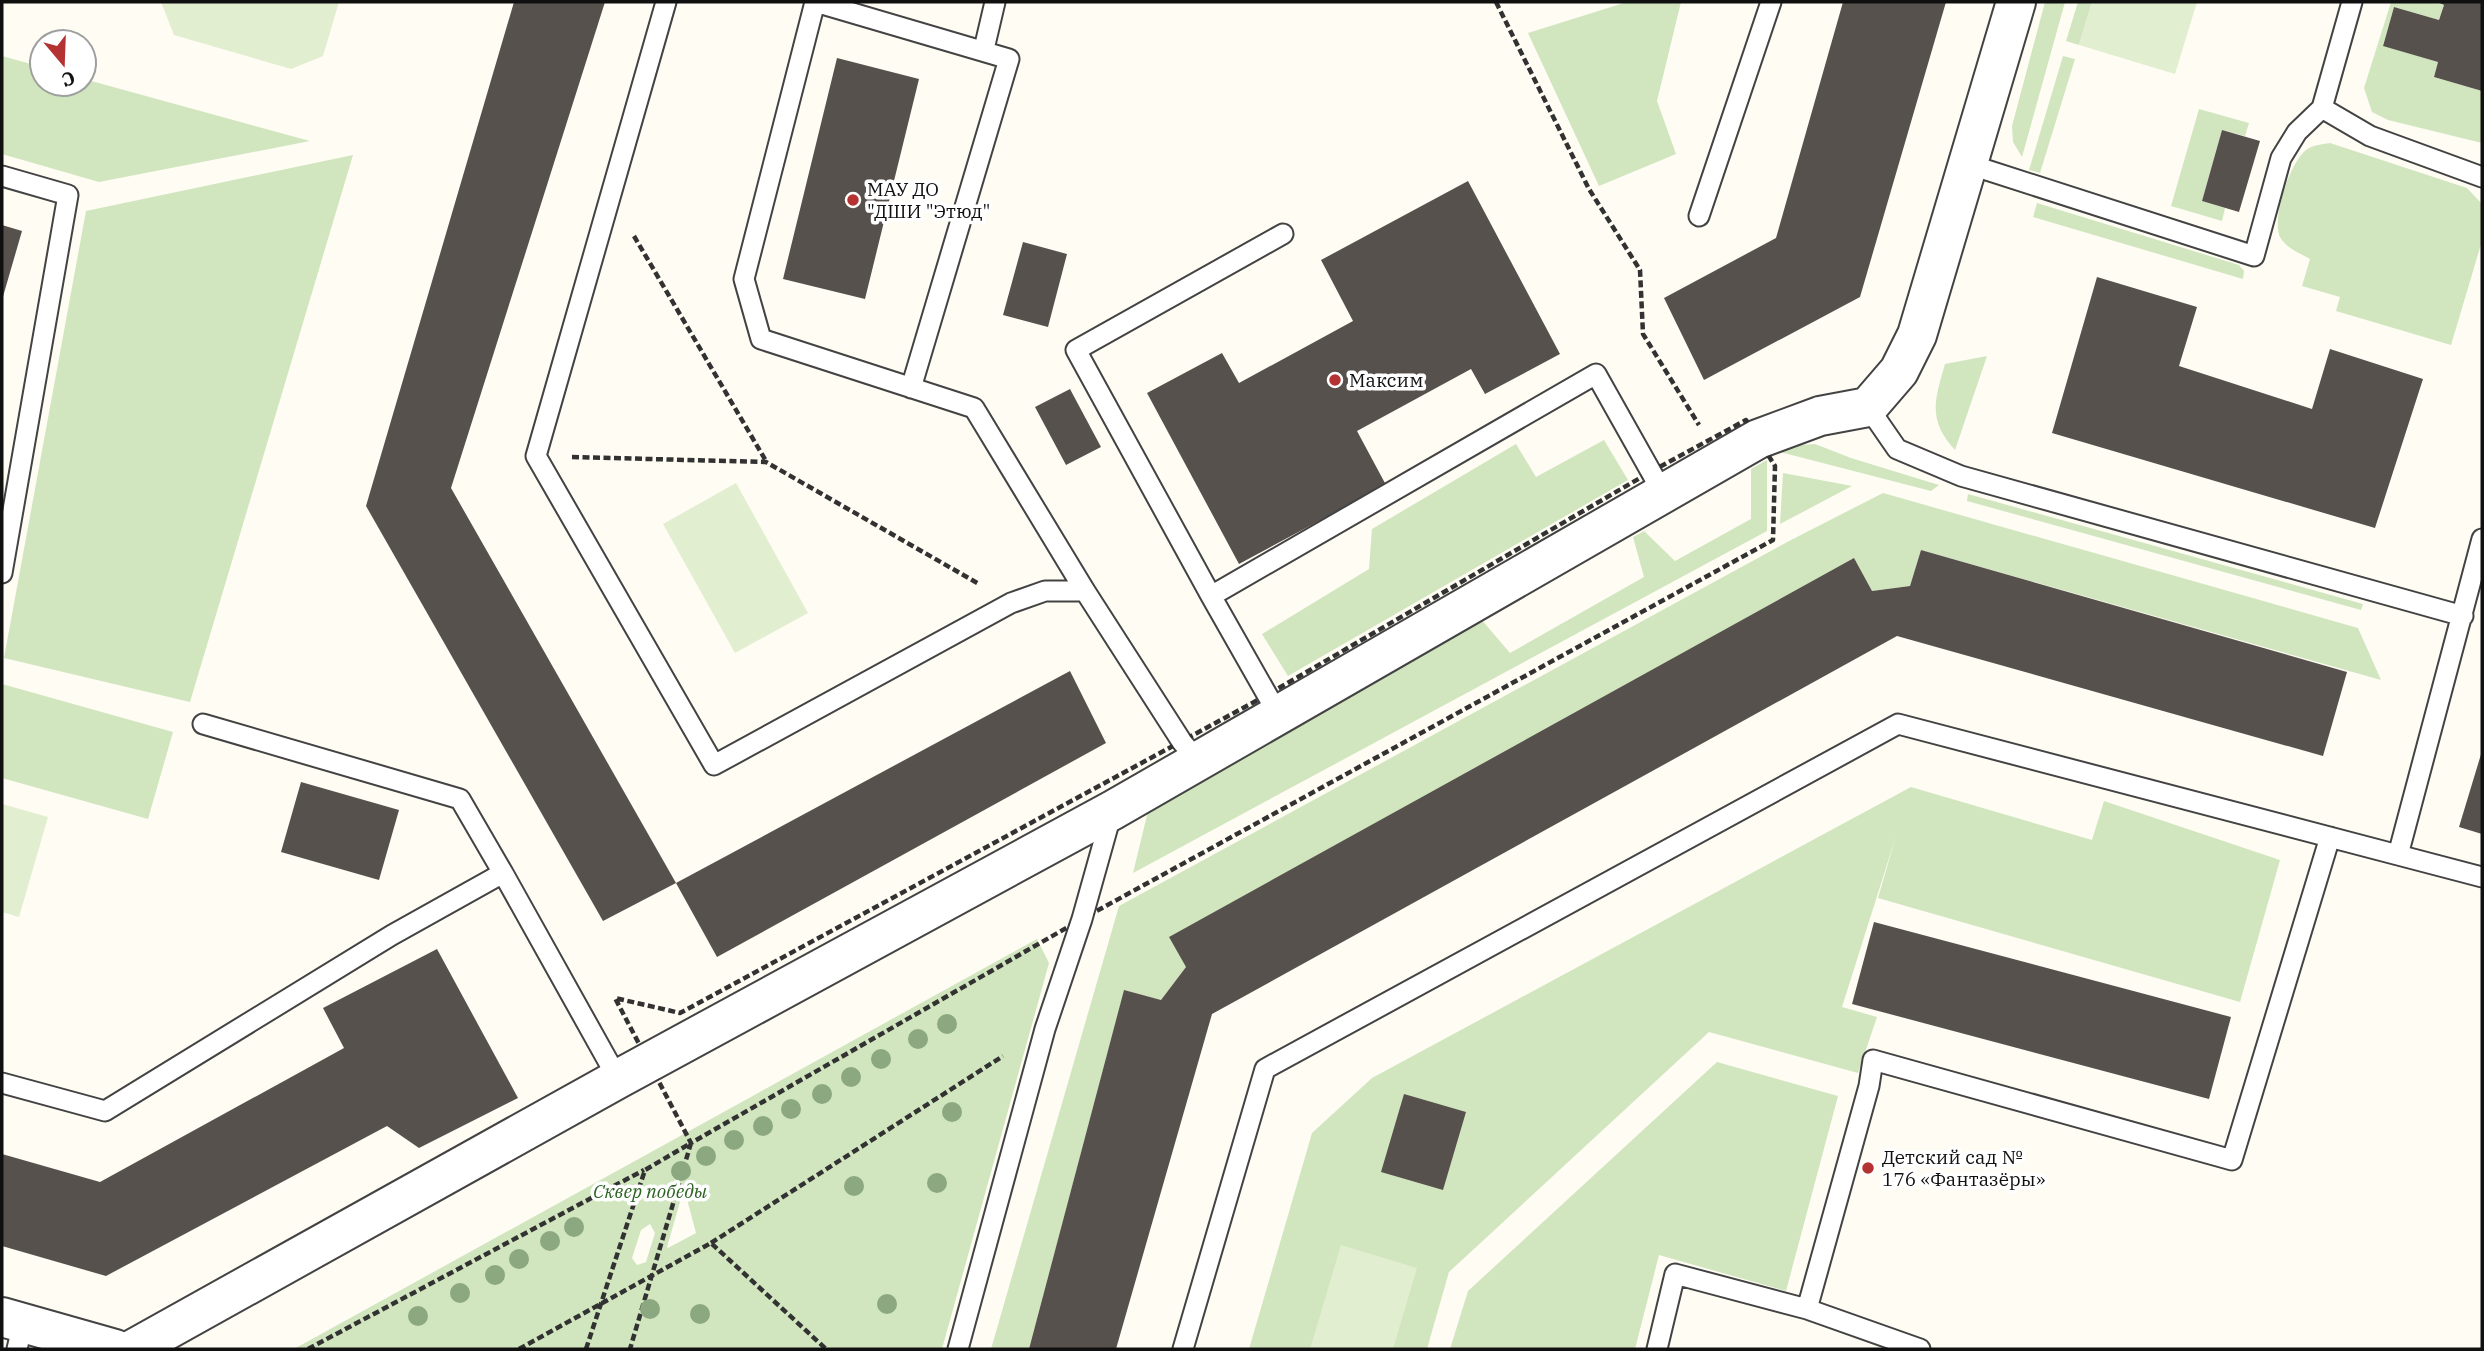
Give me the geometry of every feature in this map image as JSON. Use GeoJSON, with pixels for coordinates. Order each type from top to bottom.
{"type":"FeatureCollection","features":[{"type":"Feature","properties":{"kind":"street"},"geometry":{"type":"LineString","coordinates":[[133,1349],[618,1079],[1113,810],[1758,439],[1820,416],[1868,407],[1899,371],[1917,335],[2016,2]]}},
{"type":"Feature","properties":{"kind":"street"},"geometry":{"type":"LineString","coordinates":[[14,1330],[116,1349]]}},
{"type":"Feature","properties":{"kind":"lane"},"geometry":{"type":"LineString","coordinates":[[666,2],[536,456],[713,765],[1011,603],[1045,591],[1085,591]]}},
{"type":"Feature","properties":{"kind":"lane"},"geometry":{"type":"LineString","coordinates":[[911,388],[1009,58],[815,2],[744,279],[761,339],[911,388],[974,408],[1085,591],[1182,742],[1197,760]]}},
{"type":"Feature","properties":{"kind":"lane"},"geometry":{"type":"LineString","coordinates":[[984,50],[995,2]]}},
{"type":"Feature","properties":{"kind":"lane"},"geometry":{"type":"LineString","coordinates":[[1699,216],[1771,2]]}},
{"type":"Feature","properties":{"kind":"lane"},"geometry":{"type":"LineString","coordinates":[[1968,164],[2254,256],[2281,159],[2297,132],[2322,108],[2352,2]]}},
{"type":"Feature","properties":{"kind":"lane"},"geometry":{"type":"LineString","coordinates":[[2322,108],[2370,136],[2482,177]]}},
{"type":"Feature","properties":{"kind":"lane"},"geometry":{"type":"LineString","coordinates":[[2,176],[68,195],[2,573]]}},
{"type":"Feature","properties":{"kind":"lane"},"geometry":{"type":"LineString","coordinates":[[1278,713],[1076,350],[1283,234]]}},
{"type":"Feature","properties":{"kind":"lane"},"geometry":{"type":"LineString","coordinates":[[1211,596],[1596,374],[1664,495]]}},
{"type":"Feature","properties":{"kind":"lane"},"geometry":{"type":"LineString","coordinates":[[1868,407],[1897,449],[1961,476],[2463,616]]}},
{"type":"Feature","properties":{"kind":"lane"},"geometry":{"type":"LineString","coordinates":[[2398,855],[2482,539]]}},
{"type":"Feature","properties":{"kind":"lane"},"geometry":{"type":"LineString","coordinates":[[203,724],[460,799],[618,1079]]}},
{"type":"Feature","properties":{"kind":"lane"},"geometry":{"type":"LineString","coordinates":[[1183,1349],[1265,1069],[1898,724],[2482,877]]}},
{"type":"Feature","properties":{"kind":"lane"},"geometry":{"type":"LineString","coordinates":[[958,1349],[1045,1029],[1082,919],[1113,810]]}},
{"type":"Feature","properties":{"kind":"lane"},"geometry":{"type":"LineString","coordinates":[[1807,1309],[1869,1086],[1873,1060],[2232,1160],[2330,837]]}},
{"type":"Feature","properties":{"kind":"lane"},"geometry":{"type":"LineString","coordinates":[[2,1083],[105,1111],[392,935],[503,873]]}},
{"type":"Feature","properties":{"kind":"lane"},"geometry":{"type":"LineString","coordinates":[[1657,1349],[1675,1274],[1807,1309],[1920,1349]]}},
{"type":"Feature","properties":{"kind":"path"},"geometry":{"type":"LineString","coordinates":[[1496,2],[1589,189],[1640,270],[1643,334],[1709,440]]}},
{"type":"Feature","properties":{"kind":"path"},"geometry":{"type":"LineString","coordinates":[[611,196],[766,462]]}},
{"type":"Feature","properties":{"kind":"path"},"geometry":{"type":"LineString","coordinates":[[536,456],[766,462],[1011,603]]}},
{"type":"Feature","properties":{"kind":"path"},"geometry":{"type":"LineString","coordinates":[[519,1349],[711,1243],[1045,1029]]}},
{"type":"Feature","properties":{"kind":"path"},"geometry":{"type":"LineString","coordinates":[[308,1349],[691,1143],[630,1349]]}},
{"type":"Feature","properties":{"kind":"path"},"geometry":{"type":"LineString","coordinates":[[586,1349],[645,1170]]}},
{"type":"Feature","properties":{"kind":"path"},"geometry":{"type":"LineString","coordinates":[[711,1243],[826,1349]]}},
{"type":"Feature","properties":{"kind":"green space"},"geometry":{"type":"Polygon","coordinates":[[[161,2],[339,2],[323,56],[291,69],[174,35],[161,2]]]}},
{"type":"Feature","properties":{"kind":"green space"},"geometry":{"type":"Polygon","coordinates":[[[1627,2],[1681,2],[1657,101],[1676,154],[1599,186],[1528,33],[1627,2]]]}},
{"type":"Feature","properties":{"kind":"green space"},"geometry":{"type":"Polygon","coordinates":[[[2045,2],[2065,2],[2022,157],[2013,142],[2012,126],[2045,2]]]}},
{"type":"Feature","properties":{"kind":"green space"},"geometry":{"type":"Polygon","coordinates":[[[2078,2],[2092,2],[2079,45],[2066,41],[2078,2]]]}},
{"type":"Feature","properties":{"kind":"green space"},"geometry":{"type":"Polygon","coordinates":[[[2092,2],[2197,2],[2175,74],[2079,45],[2092,2]]]}},
{"type":"Feature","properties":{"kind":"green space"},"geometry":{"type":"Polygon","coordinates":[[[2391,2],[2434,2],[2444,5],[2439,20],[2394,7],[2383,45],[2438,62],[2434,77],[2482,91],[2482,143],[2388,120],[2372,112],[2364,88],[2391,2]]]}},
{"type":"Feature","properties":{"kind":"green space"},"geometry":{"type":"Polygon","coordinates":[[[2,56],[28,63],[28,98],[98,98],[98,83],[310,141],[99,182],[2,154],[2,56]]]}},
{"type":"Feature","properties":{"kind":"green space"},"geometry":{"type":"Polygon","coordinates":[[[2063,56],[2075,59],[2040,173],[2029,170],[2063,56]]]}},
{"type":"Feature","properties":{"kind":"green space"},"geometry":{"type":"Polygon","coordinates":[[[2199,109],[2249,123],[2245,136],[2222,130],[2202,201],[2225,208],[2222,221],[2171,206],[2199,109]]]}},
{"type":"Feature","properties":{"kind":"green space"},"geometry":{"type":"Polygon","coordinates":[[[2330,143],[2467,188],[2482,204],[2482,241],[2451,345],[2336,311],[2340,297],[2302,286],[2310,259],[2290,248],[2280,237],[2280,203],[2290,175],[2302,154],[2311,147],[2330,143]]]}},
{"type":"Feature","properties":{"kind":"green space"},"geometry":{"type":"Polygon","coordinates":[[[353,155],[190,702],[4,658],[86,211],[353,155]]]}},
{"type":"Feature","properties":{"kind":"green space"},"geometry":{"type":"Polygon","coordinates":[[[2037,203],[2239,265],[2244,271],[2243,279],[2033,217],[2037,203]]]}},
{"type":"Feature","properties":{"kind":"green space"},"geometry":{"type":"Polygon","coordinates":[[[1987,356],[1955,450],[1940,429],[1937,419],[1936,399],[1945,364],[1987,356]]]}},
{"type":"Feature","properties":{"kind":"green space"},"geometry":{"type":"Polygon","coordinates":[[[1604,440],[1628,480],[1288,676],[1262,634],[1369,569],[1372,529],[1516,444],[1536,477],[1604,440]]]}},
{"type":"Feature","properties":{"kind":"green space"},"geometry":{"type":"Polygon","coordinates":[[[1815,444],[1939,485],[1931,491],[1780,452],[1801,445],[1815,444]]]}},
{"type":"Feature","properties":{"kind":"green space"},"geometry":{"type":"Polygon","coordinates":[[[1767,460],[1767,531],[1133,873],[1149,807],[1481,619],[1510,653],[1644,577],[1633,537],[1644,531],[1675,561],[1751,519],[1751,469],[1767,460]]]}},
{"type":"Feature","properties":{"kind":"green space"},"geometry":{"type":"Polygon","coordinates":[[[1783,473],[1852,486],[1780,524],[1783,473]]]}},
{"type":"Feature","properties":{"kind":"green space"},"geometry":{"type":"Polygon","coordinates":[[[736,483],[808,613],[735,653],[663,524],[736,483]]]}},
{"type":"Feature","properties":{"kind":"green space"},"geometry":{"type":"Polygon","coordinates":[[[1883,493],[2358,628],[2381,680],[1921,550],[1910,586],[1872,591],[1853,559],[1170,937],[1186,967],[1161,1000],[1124,991],[1029,1349],[991,1349],[1119,906],[1791,540],[1883,493]]]}},
{"type":"Feature","properties":{"kind":"green space"},"geometry":{"type":"Polygon","coordinates":[[[1968,494],[2363,604],[2361,610],[1967,501],[1968,494]]]}},
{"type":"Feature","properties":{"kind":"green space"},"geometry":{"type":"Polygon","coordinates":[[[2,684],[173,732],[148,819],[2,778],[2,684]]]}},
{"type":"Feature","properties":{"kind":"green space"},"geometry":{"type":"Polygon","coordinates":[[[1911,787],[2092,840],[2104,801],[2280,860],[2240,1002],[1878,898],[1896,836],[1842,1007],[1877,1017],[1858,1073],[1709,1032],[1449,1272],[1427,1349],[1249,1349],[1312,1133],[1372,1078],[1911,787]]]}},
{"type":"Feature","properties":{"kind":"green space"},"geometry":{"type":"Polygon","coordinates":[[[2,804],[48,817],[19,917],[2,912],[2,804]]]}},
{"type":"Feature","properties":{"kind":"green space","name":"Сквер победы"},"geometry":{"type":"Polygon","coordinates":[[[1037,939],[1049,963],[942,1349],[294,1349],[1037,939]],[[684,1188],[667,1247],[668,1248],[696,1233],[684,1188]],[[650,1224],[641,1230],[632,1258],[637,1265],[646,1262],[655,1233],[650,1224]]]}},
{"type":"Feature","properties":{"kind":"green space"},"geometry":{"type":"Polygon","coordinates":[[[1717,1062],[1838,1096],[1786,1291],[1659,1255],[1635,1349],[1450,1349],[1468,1291],[1717,1062]]]}},
{"type":"Feature","properties":{"kind":"green space"},"geometry":{"type":"Polygon","coordinates":[[[1341,1245],[1417,1268],[1393,1349],[1310,1349],[1341,1245]]]}},
{"type":"Feature","properties":{"kind":"building"},"geometry":{"type":"Polygon","coordinates":[[[514,2],[605,2],[451,488],[676,883],[603,921],[366,506],[514,2]]]}},
{"type":"Feature","properties":{"kind":"building"},"geometry":{"type":"Polygon","coordinates":[[[1843,2],[1946,2],[1860,297],[1704,380],[1664,298],[1776,238],[1843,2]]]}},
{"type":"Feature","properties":{"kind":"building"},"geometry":{"type":"Polygon","coordinates":[[[2437,2],[2482,2],[2482,91],[2434,77],[2438,62],[2383,46],[2394,7],[2439,20],[2444,5],[2437,2]]]}},
{"type":"Feature","properties":{"kind":"building"},"geometry":{"type":"Polygon","coordinates":[[[837,58],[919,79],[865,299],[783,279],[837,58]]]}},
{"type":"Feature","properties":{"kind":"building"},"geometry":{"type":"Polygon","coordinates":[[[2222,130],[2260,141],[2239,212],[2202,201],[2222,130]]]}},
{"type":"Feature","properties":{"kind":"building"},"geometry":{"type":"Polygon","coordinates":[[[1468,181],[1560,354],[1485,394],[1471,369],[1357,431],[1386,485],[1239,564],[1147,393],[1222,353],[1239,383],[1353,321],[1321,260],[1468,181]]]}},
{"type":"Feature","properties":{"kind":"building"},"geometry":{"type":"Polygon","coordinates":[[[2,225],[22,231],[2,300],[2,225]]]}},
{"type":"Feature","properties":{"kind":"building"},"geometry":{"type":"Polygon","coordinates":[[[1023,242],[1067,254],[1048,327],[1003,315],[1023,242]]]}},
{"type":"Feature","properties":{"kind":"building"},"geometry":{"type":"Polygon","coordinates":[[[2097,277],[2197,307],[2179,366],[2312,409],[2330,349],[2423,379],[2375,528],[2052,433],[2097,277]]]}},
{"type":"Feature","properties":{"kind":"building"},"geometry":{"type":"Polygon","coordinates":[[[1070,389],[1101,447],[1066,465],[1035,407],[1070,389]]]}},
{"type":"Feature","properties":{"kind":"building"},"geometry":{"type":"Polygon","coordinates":[[[1921,550],[2347,672],[2323,756],[1897,636],[1212,1014],[1116,1349],[1029,1349],[1124,990],[1161,1000],[1186,967],[1169,937],[1854,558],[1872,591],[1910,586],[1921,550]]]}},
{"type":"Feature","properties":{"kind":"building"},"geometry":{"type":"Polygon","coordinates":[[[1070,671],[1106,743],[717,957],[676,883],[1070,671]]]}},
{"type":"Feature","properties":{"kind":"building"},"geometry":{"type":"Polygon","coordinates":[[[2482,751],[2482,834],[2459,827],[2482,751]]]}},
{"type":"Feature","properties":{"kind":"building"},"geometry":{"type":"Polygon","coordinates":[[[301,782],[399,810],[379,880],[281,852],[301,782]]]}},
{"type":"Feature","properties":{"kind":"building"},"geometry":{"type":"Polygon","coordinates":[[[1874,922],[2231,1017],[2209,1099],[1852,1004],[1874,922]]]}},
{"type":"Feature","properties":{"kind":"building"},"geometry":{"type":"Polygon","coordinates":[[[437,949],[518,1098],[419,1148],[387,1126],[106,1276],[2,1246],[2,1154],[100,1182],[344,1048],[323,1008],[437,949]]]}},
{"type":"Feature","properties":{"kind":"building"},"geometry":{"type":"Polygon","coordinates":[[[1404,1094],[1466,1112],[1443,1190],[1381,1172],[1404,1094]]]}},
{"type":"Feature","properties":{"kind":"place","name":"МАУ ДО \"ДШИ \"Этюд\""},"geometry":{"type":"Point","coordinates":[853,200]}},
{"type":"Feature","properties":{"kind":"place","name":"Максим"},"geometry":{"type":"Point","coordinates":[1335,380]}},
{"type":"Feature","properties":{"kind":"place","name":"Детский сад № 176 «Фантазёры»"},"geometry":{"type":"Point","coordinates":[1868,1168]}}]}
